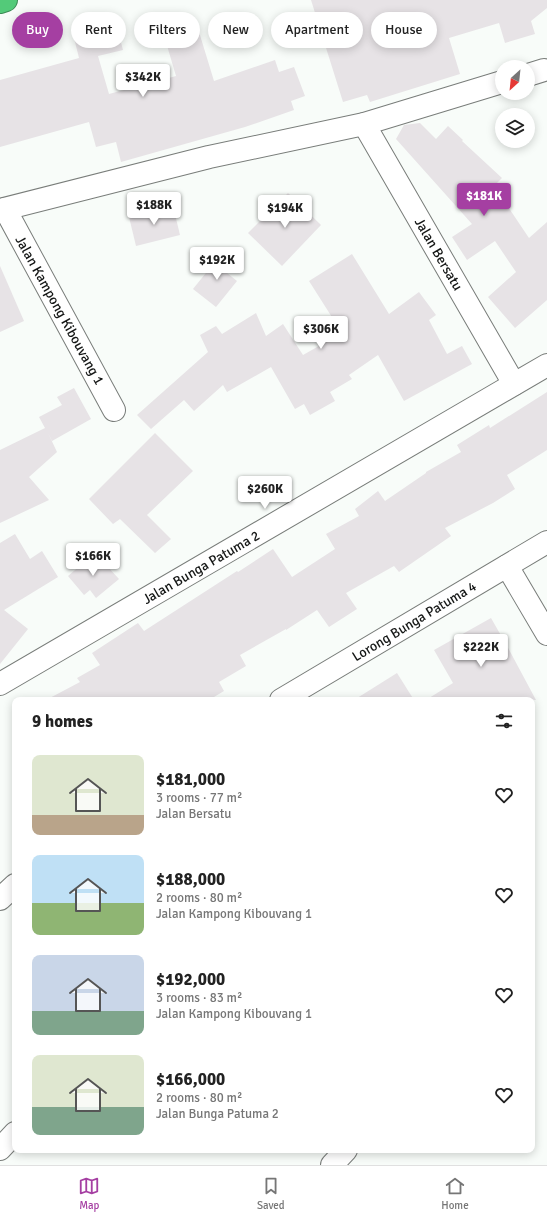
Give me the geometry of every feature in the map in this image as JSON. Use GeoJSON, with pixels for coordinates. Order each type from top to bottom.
{"type":"FeatureCollection","features":[{"type":"Feature","properties":{"kind":"highway"},"geometry":{"type":"LineString","coordinates":[[0,2],[6,0]]}},
{"type":"Feature","properties":{"kind":"street"},"geometry":{"type":"LineString","coordinates":[[2,210],[209,157],[364,124],[495,84]]}},
{"type":"Feature","properties":{"kind":"street","name":"Jalan Bersatu"},"geometry":{"type":"LineString","coordinates":[[364,124],[514,384]]}},
{"type":"Feature","properties":{"kind":"street","name":"Jalan Kampong Kibouvang 1"},"geometry":{"type":"LineString","coordinates":[[2,210],[114,410]]}},
{"type":"Feature","properties":{"kind":"street","name":"Jalan Bunga Patuma 2"},"geometry":{"type":"LineString","coordinates":[[0,684],[547,365]]}},
{"type":"Feature","properties":{"kind":"street","name":"Lorong Bunga Patuma 4"},"geometry":{"type":"LineString","coordinates":[[291,697],[547,542]]}},
{"type":"Feature","properties":{"kind":"street"},"geometry":{"type":"LineString","coordinates":[[507,566],[547,634]]}},
{"type":"Feature","properties":{"kind":"street"},"geometry":{"type":"LineString","coordinates":[[0,899],[12,888]]}},
{"type":"Feature","properties":{"kind":"street"},"geometry":{"type":"LineString","coordinates":[[0,1149],[12,1136]]}},
{"type":"Feature","properties":{"kind":"street"},"geometry":{"type":"LineString","coordinates":[[332,1165],[343,1153]]}},
{"type":"Feature","properties":{"kind":"building"},"geometry":{"type":"Polygon","coordinates":[[[311,0],[547,0],[547,8],[531,21],[535,34],[505,43],[499,23],[449,38],[460,74],[370,102],[367,95],[343,102],[326,48],[363,48],[363,12],[315,12],[311,0]]]}},
{"type":"Feature","properties":{"kind":"building"},"geometry":{"type":"Polygon","coordinates":[[[200,35],[214,81],[275,60],[279,72],[294,67],[305,96],[291,101],[294,110],[245,127],[121,162],[116,142],[96,147],[89,122],[0,147],[0,80],[79,58],[76,48],[122,48],[123,50],[98,56],[109,94],[176,76],[168,48],[200,48],[200,35]]]}},
{"type":"Feature","properties":{"kind":"building"},"geometry":{"type":"Polygon","coordinates":[[[420,123],[436,139],[448,126],[502,178],[494,186],[529,238],[547,222],[547,300],[515,328],[488,297],[516,272],[495,241],[467,260],[452,237],[472,224],[396,139],[404,125],[420,123]]]}},
{"type":"Feature","properties":{"kind":"building"},"geometry":{"type":"Polygon","coordinates":[[[288,193],[321,225],[282,266],[248,233],[288,193]]]}},
{"type":"Feature","properties":{"kind":"building"},"geometry":{"type":"Polygon","coordinates":[[[173,206],[180,235],[136,246],[129,217],[173,206]]]}},
{"type":"Feature","properties":{"kind":"building"},"geometry":{"type":"Polygon","coordinates":[[[222,253],[235,264],[227,273],[237,281],[216,307],[193,289],[222,253]]]}},
{"type":"Feature","properties":{"kind":"building"},"geometry":{"type":"Polygon","coordinates":[[[352,254],[389,314],[419,292],[436,315],[429,320],[447,354],[462,346],[472,364],[404,401],[378,355],[349,375],[352,379],[330,392],[335,401],[310,415],[304,404],[295,409],[271,367],[227,392],[223,385],[194,411],[184,400],[151,429],[137,415],[208,352],[200,335],[216,326],[222,334],[256,313],[266,336],[283,324],[303,355],[342,333],[309,281],[352,254]]]}},
{"type":"Feature","properties":{"kind":"building"},"geometry":{"type":"Polygon","coordinates":[[[0,266],[24,321],[0,332],[0,266]]]}},
{"type":"Feature","properties":{"kind":"building"},"geometry":{"type":"Polygon","coordinates":[[[74,388],[91,419],[52,441],[48,433],[57,452],[29,477],[49,500],[0,523],[0,450],[45,428],[39,417],[62,405],[57,397],[74,388]]]}},
{"type":"Feature","properties":{"kind":"building"},"geometry":{"type":"Polygon","coordinates":[[[547,392],[547,450],[507,475],[515,489],[493,503],[445,528],[451,536],[399,572],[394,566],[346,593],[357,609],[329,627],[317,610],[286,630],[240,655],[246,666],[219,682],[224,691],[214,697],[52,697],[80,682],[77,678],[100,665],[92,653],[138,623],[144,631],[273,549],[292,577],[335,549],[326,534],[359,516],[355,509],[378,491],[385,501],[426,472],[461,452],[457,445],[489,425],[490,428],[547,392]]]}},
{"type":"Feature","properties":{"kind":"building"},"geometry":{"type":"Polygon","coordinates":[[[155,433],[193,471],[147,515],[171,539],[155,553],[120,519],[113,524],[89,499],[155,433]]]}},
{"type":"Feature","properties":{"kind":"building"},"geometry":{"type":"Polygon","coordinates":[[[15,534],[30,559],[42,551],[58,577],[4,610],[28,629],[0,664],[0,543],[15,534]]]}},
{"type":"Feature","properties":{"kind":"building"},"geometry":{"type":"Polygon","coordinates":[[[95,553],[119,579],[96,598],[90,590],[84,595],[68,576],[95,553]]]}},
{"type":"Feature","properties":{"kind":"building"},"geometry":{"type":"Polygon","coordinates":[[[491,618],[534,697],[431,697],[453,683],[434,650],[491,618]]]}},
{"type":"Feature","properties":{"kind":"building"},"geometry":{"type":"Polygon","coordinates":[[[397,673],[412,697],[359,697],[397,673]]]}}]}
